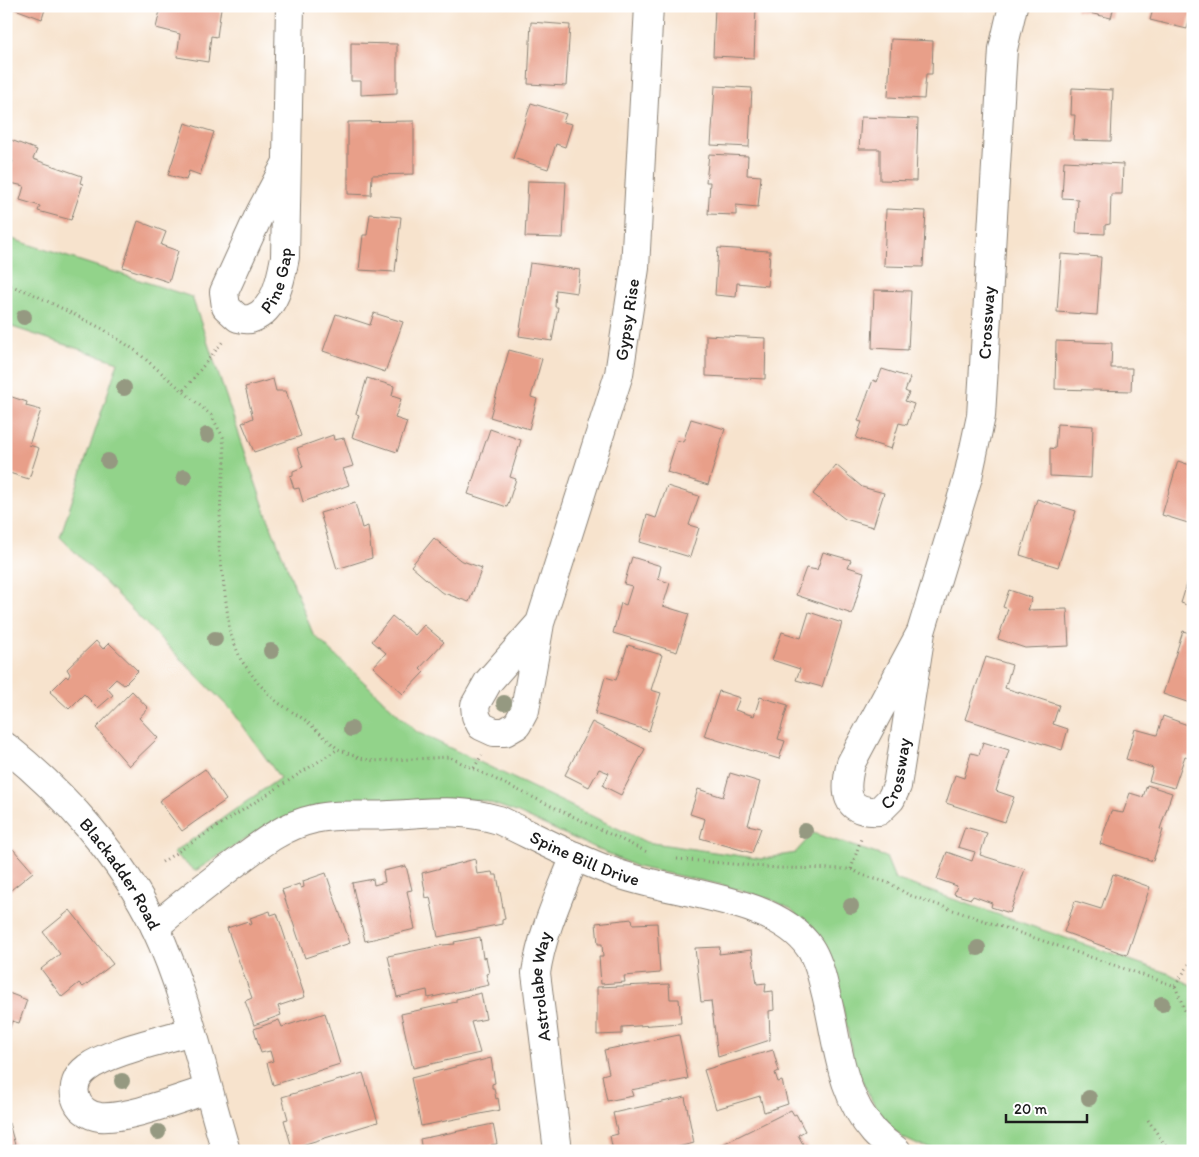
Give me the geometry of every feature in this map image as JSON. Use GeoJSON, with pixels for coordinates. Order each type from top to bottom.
{"type":"FeatureCollection","features":[{"type":"Feature","properties":{"kind":"street","name":"Pine Gap"},"geometry":{"type":"LineString","coordinates":[[286,164],[260,213],[224,292],[226,308],[238,318],[252,319],[268,307],[279,286],[285,257],[290,6]]}},
{"type":"Feature","properties":{"kind":"street","name":"Gypsy Rise"},"geometry":{"type":"LineString","coordinates":[[540,623],[619,374],[635,268],[649,6]]}},
{"type":"Feature","properties":{"kind":"street","name":"Crossway"},"geometry":{"type":"LineString","coordinates":[[921,632],[852,763],[847,780],[847,794],[854,806],[868,812],[879,811],[891,799],[897,786],[921,632],[968,477],[981,416],[1003,49],[1013,6]]}},
{"type":"Feature","properties":{"kind":"street","name":"Blackadder Road"},"geometry":{"type":"LineString","coordinates":[[6,747],[26,762],[64,800],[131,882],[155,927],[176,977],[226,1151]]}},
{"type":"Feature","properties":{"kind":"street","name":"Spine Bill Drive"},"geometry":{"type":"LineString","coordinates":[[155,927],[184,901],[269,838],[292,826],[334,815],[388,816],[454,811],[480,814],[499,820],[575,856],[649,885],[736,904],[790,927],[810,947],[819,966],[828,1000],[838,1060],[848,1092],[874,1132],[897,1151]]}},
{"type":"Feature","properties":{"kind":"street","name":"Astrolabe Way"},"geometry":{"type":"LineString","coordinates":[[558,1151],[536,973],[542,940],[575,856]]}},
{"type":"Feature","properties":{"kind":"street"},"geometry":{"type":"LineString","coordinates":[[191,1031],[102,1059],[87,1068],[76,1081],[74,1090],[76,1100],[85,1112],[100,1117],[118,1117],[207,1090]]}},
{"type":"Feature","properties":{"kind":"path"},"geometry":{"type":"LineString","coordinates":[[6,284],[58,305],[103,329],[136,351],[184,390],[210,415],[223,438],[225,461],[221,492],[219,547],[230,633],[241,660],[258,683],[277,702],[304,720],[338,749],[358,758],[374,762],[449,757],[649,852]]}},
{"type":"Feature","properties":{"kind":"path"},"geometry":{"type":"LineString","coordinates":[[184,390],[231,331],[238,318]]}},
{"type":"Feature","properties":{"kind":"path"},"geometry":{"type":"LineString","coordinates":[[162,862],[338,749]]}},
{"type":"Feature","properties":{"kind":"path"},"geometry":{"type":"LineString","coordinates":[[851,869],[868,812]]}},
{"type":"Feature","properties":{"kind":"path"},"geometry":{"type":"LineString","coordinates":[[672,858],[777,868],[851,869],[862,875],[889,883],[909,895],[1175,986],[1193,1030]]}},
{"type":"Feature","properties":{"kind":"path"},"geometry":{"type":"LineString","coordinates":[[1175,986],[1193,958]]}},
{"type":"Feature","properties":{"kind":"path"},"geometry":{"type":"LineString","coordinates":[[1148,1120],[1169,1151]]}},
{"type":"Feature","properties":{"kind":"path"},"geometry":{"type":"LineString","coordinates":[[1156,1151],[1165,1146]]}},
{"type":"Feature","properties":{"kind":"green space"},"geometry":{"type":"Polygon","coordinates":[[[6,237],[192,297],[266,513],[313,634],[417,732],[646,842],[762,859],[795,853],[813,833],[886,857],[895,879],[1170,974],[1193,986],[1193,1151],[945,1151],[918,1145],[903,1138],[878,1113],[854,1064],[837,978],[828,951],[818,936],[791,909],[770,899],[722,885],[637,867],[516,812],[485,801],[463,799],[335,802],[318,806],[281,820],[195,871],[173,853],[280,778],[233,712],[60,537],[118,362],[6,325],[6,237]]]}},
{"type":"Feature","properties":{"kind":"building"},"geometry":{"type":"Polygon","coordinates":[[[7,6],[46,6],[42,19],[7,6]]]}},
{"type":"Feature","properties":{"kind":"building"},"geometry":{"type":"Polygon","coordinates":[[[161,6],[221,8],[217,37],[211,36],[208,62],[177,57],[180,34],[156,28],[161,6]]]}},
{"type":"Feature","properties":{"kind":"building"},"geometry":{"type":"Polygon","coordinates":[[[715,6],[756,6],[754,58],[713,56],[715,6]]]}},
{"type":"Feature","properties":{"kind":"building"},"geometry":{"type":"Polygon","coordinates":[[[1077,6],[1114,6],[1111,18],[1076,10],[1077,6]]]}},
{"type":"Feature","properties":{"kind":"building"},"geometry":{"type":"Polygon","coordinates":[[[1154,6],[1193,6],[1187,29],[1150,20],[1154,6]]]}},
{"type":"Feature","properties":{"kind":"building"},"geometry":{"type":"Polygon","coordinates":[[[531,22],[570,25],[566,86],[528,84],[531,22]]]}},
{"type":"Feature","properties":{"kind":"building"},"geometry":{"type":"Polygon","coordinates":[[[891,39],[933,41],[932,74],[926,74],[924,99],[888,97],[891,39]]]}},
{"type":"Feature","properties":{"kind":"building"},"geometry":{"type":"Polygon","coordinates":[[[351,43],[397,44],[397,93],[361,95],[361,81],[351,81],[351,43]]]}},
{"type":"Feature","properties":{"kind":"building"},"geometry":{"type":"Polygon","coordinates":[[[715,86],[752,88],[749,147],[711,145],[715,86]]]}},
{"type":"Feature","properties":{"kind":"building"},"geometry":{"type":"Polygon","coordinates":[[[1072,88],[1113,90],[1111,141],[1073,140],[1075,115],[1071,115],[1072,88]]]}},
{"type":"Feature","properties":{"kind":"building"},"geometry":{"type":"Polygon","coordinates":[[[531,103],[566,114],[563,122],[572,124],[565,147],[556,144],[548,169],[513,158],[531,103]]]}},
{"type":"Feature","properties":{"kind":"building"},"geometry":{"type":"Polygon","coordinates":[[[861,117],[918,119],[916,181],[880,180],[880,149],[859,149],[861,117]]]}},
{"type":"Feature","properties":{"kind":"building"},"geometry":{"type":"Polygon","coordinates":[[[414,121],[414,174],[372,175],[371,195],[348,194],[348,122],[414,121]]]}},
{"type":"Feature","properties":{"kind":"building"},"geometry":{"type":"Polygon","coordinates":[[[185,123],[214,132],[200,175],[189,171],[186,180],[168,175],[185,123]]]}},
{"type":"Feature","properties":{"kind":"building"},"geometry":{"type":"Polygon","coordinates":[[[11,140],[37,150],[33,159],[82,176],[80,183],[83,184],[71,220],[38,211],[40,206],[20,200],[24,186],[6,182],[13,161],[6,159],[11,140]]]}},
{"type":"Feature","properties":{"kind":"building"},"geometry":{"type":"Polygon","coordinates":[[[709,154],[748,156],[747,175],[761,176],[758,207],[736,205],[736,215],[708,214],[710,182],[706,182],[709,154]]]}},
{"type":"Feature","properties":{"kind":"building"},"geometry":{"type":"Polygon","coordinates":[[[1064,161],[1123,164],[1122,194],[1111,194],[1110,224],[1105,225],[1105,234],[1076,233],[1078,199],[1062,198],[1064,161]]]}},
{"type":"Feature","properties":{"kind":"building"},"geometry":{"type":"Polygon","coordinates":[[[528,181],[566,182],[563,238],[525,237],[528,181]]]}},
{"type":"Feature","properties":{"kind":"building"},"geometry":{"type":"Polygon","coordinates":[[[886,209],[926,211],[923,267],[884,266],[886,209]]]}},
{"type":"Feature","properties":{"kind":"building"},"geometry":{"type":"Polygon","coordinates":[[[370,214],[401,217],[395,272],[359,270],[363,235],[367,235],[370,214]]]}},
{"type":"Feature","properties":{"kind":"building"},"geometry":{"type":"Polygon","coordinates":[[[138,221],[166,232],[161,245],[178,251],[169,282],[123,267],[138,221]]]}},
{"type":"Feature","properties":{"kind":"building"},"geometry":{"type":"Polygon","coordinates":[[[718,248],[770,251],[768,286],[737,283],[736,297],[715,295],[718,248]]]}},
{"type":"Feature","properties":{"kind":"building"},"geometry":{"type":"Polygon","coordinates":[[[1061,254],[1101,257],[1097,315],[1057,312],[1061,254]]]}},
{"type":"Feature","properties":{"kind":"building"},"geometry":{"type":"Polygon","coordinates":[[[530,263],[580,270],[577,293],[556,290],[555,307],[558,307],[552,341],[519,336],[530,263]]]}},
{"type":"Feature","properties":{"kind":"building"},"geometry":{"type":"Polygon","coordinates":[[[874,290],[911,291],[908,350],[872,348],[874,290]]]}},
{"type":"Feature","properties":{"kind":"building"},"geometry":{"type":"Polygon","coordinates":[[[374,313],[403,322],[385,372],[323,351],[336,314],[370,325],[374,313]]]}},
{"type":"Feature","properties":{"kind":"building"},"geometry":{"type":"Polygon","coordinates":[[[706,335],[766,338],[765,379],[706,376],[706,335]]]}},
{"type":"Feature","properties":{"kind":"building"},"geometry":{"type":"Polygon","coordinates":[[[1056,341],[1112,343],[1111,368],[1132,368],[1131,391],[1055,389],[1056,341]]]}},
{"type":"Feature","properties":{"kind":"building"},"geometry":{"type":"Polygon","coordinates":[[[509,350],[542,359],[531,397],[537,399],[529,429],[490,417],[509,350]]]}},
{"type":"Feature","properties":{"kind":"building"},"geometry":{"type":"Polygon","coordinates":[[[882,369],[910,378],[905,391],[909,393],[905,401],[914,404],[907,425],[899,423],[891,449],[856,438],[862,422],[858,421],[873,380],[877,382],[882,369]]]}},
{"type":"Feature","properties":{"kind":"building"},"geometry":{"type":"Polygon","coordinates":[[[367,378],[394,386],[392,396],[401,399],[395,418],[407,422],[397,452],[352,437],[359,415],[356,414],[367,378]]]}},
{"type":"Feature","properties":{"kind":"building"},"geometry":{"type":"Polygon","coordinates":[[[273,379],[276,391],[286,391],[301,436],[254,452],[242,423],[253,418],[245,387],[273,379]]]}},
{"type":"Feature","properties":{"kind":"building"},"geometry":{"type":"Polygon","coordinates":[[[6,395],[27,402],[26,406],[41,410],[29,445],[39,448],[29,479],[6,472],[6,395]]]}},
{"type":"Feature","properties":{"kind":"building"},"geometry":{"type":"Polygon","coordinates":[[[691,419],[725,429],[708,485],[667,472],[677,440],[683,442],[691,419]]]}},
{"type":"Feature","properties":{"kind":"building"},"geometry":{"type":"Polygon","coordinates":[[[1057,424],[1093,426],[1091,478],[1050,476],[1050,448],[1055,449],[1057,424]]]}},
{"type":"Feature","properties":{"kind":"building"},"geometry":{"type":"Polygon","coordinates":[[[490,429],[521,440],[510,477],[516,479],[507,507],[468,494],[490,429]]]}},
{"type":"Feature","properties":{"kind":"building"},"geometry":{"type":"Polygon","coordinates":[[[333,435],[334,440],[344,438],[353,466],[343,469],[349,485],[303,502],[299,488],[294,489],[290,476],[293,475],[293,471],[303,467],[297,448],[333,435]]]}},
{"type":"Feature","properties":{"kind":"building"},"geometry":{"type":"Polygon","coordinates":[[[1178,461],[1193,466],[1193,509],[1188,523],[1162,515],[1178,461]]]}},
{"type":"Feature","properties":{"kind":"building"},"geometry":{"type":"Polygon","coordinates":[[[836,465],[862,487],[884,493],[873,527],[845,519],[813,494],[836,465]]]}},
{"type":"Feature","properties":{"kind":"building"},"geometry":{"type":"Polygon","coordinates":[[[667,486],[699,496],[689,525],[699,528],[690,557],[640,542],[647,515],[656,518],[667,486]]]}},
{"type":"Feature","properties":{"kind":"building"},"geometry":{"type":"Polygon","coordinates":[[[1037,499],[1076,511],[1058,567],[1020,555],[1037,499]]]}},
{"type":"Feature","properties":{"kind":"building"},"geometry":{"type":"Polygon","coordinates":[[[355,503],[362,528],[368,526],[372,558],[337,569],[320,513],[355,503]]]}},
{"type":"Feature","properties":{"kind":"building"},"geometry":{"type":"Polygon","coordinates":[[[434,538],[460,560],[482,568],[469,602],[441,592],[411,566],[434,538]]]}},
{"type":"Feature","properties":{"kind":"building"},"geometry":{"type":"Polygon","coordinates":[[[823,552],[851,560],[848,567],[864,572],[852,614],[796,595],[806,568],[817,570],[823,552]]]}},
{"type":"Feature","properties":{"kind":"building"},"geometry":{"type":"Polygon","coordinates":[[[632,557],[661,566],[658,579],[670,583],[663,606],[689,614],[677,652],[613,633],[621,603],[626,605],[632,586],[624,584],[632,557]]]}},
{"type":"Feature","properties":{"kind":"building"},"geometry":{"type":"Polygon","coordinates":[[[1193,568],[1193,607],[1181,603],[1193,568]]]}},
{"type":"Feature","properties":{"kind":"building"},"geometry":{"type":"Polygon","coordinates":[[[1009,590],[1032,598],[1028,610],[1067,609],[1069,646],[1025,648],[998,639],[1008,609],[1003,607],[1009,590]]]}},
{"type":"Feature","properties":{"kind":"building"},"geometry":{"type":"Polygon","coordinates":[[[809,612],[842,623],[822,687],[796,680],[800,669],[772,660],[782,632],[801,638],[809,612]]]}},
{"type":"Feature","properties":{"kind":"building"},"geometry":{"type":"Polygon","coordinates":[[[392,616],[415,635],[424,625],[444,642],[420,668],[424,672],[403,694],[373,667],[386,653],[372,641],[392,616]]]}},
{"type":"Feature","properties":{"kind":"building"},"geometry":{"type":"Polygon","coordinates":[[[1183,631],[1193,634],[1193,704],[1163,694],[1183,631]]]}},
{"type":"Feature","properties":{"kind":"building"},"geometry":{"type":"Polygon","coordinates":[[[96,641],[103,649],[109,643],[138,671],[124,685],[116,679],[107,688],[113,695],[98,708],[84,694],[69,709],[50,692],[66,676],[68,678],[70,674],[67,669],[96,641]]]}},
{"type":"Feature","properties":{"kind":"building"},"geometry":{"type":"Polygon","coordinates":[[[628,645],[662,655],[651,690],[661,693],[649,731],[595,714],[605,677],[616,680],[628,645]]]}},
{"type":"Feature","properties":{"kind":"building"},"geometry":{"type":"Polygon","coordinates":[[[986,657],[1012,665],[1005,688],[1059,705],[1053,724],[1068,729],[1062,750],[965,719],[986,657]]]}},
{"type":"Feature","properties":{"kind":"building"},"geometry":{"type":"Polygon","coordinates":[[[132,691],[148,708],[139,718],[158,738],[129,766],[96,728],[132,691]]]}},
{"type":"Feature","properties":{"kind":"building"},"geometry":{"type":"Polygon","coordinates":[[[719,691],[740,698],[735,710],[754,716],[760,697],[788,705],[778,739],[785,741],[779,759],[704,736],[719,691]]]}},
{"type":"Feature","properties":{"kind":"building"},"geometry":{"type":"Polygon","coordinates":[[[1163,716],[1193,727],[1193,746],[1189,757],[1185,756],[1174,788],[1149,781],[1153,768],[1126,759],[1135,729],[1157,735],[1163,716]]]}},
{"type":"Feature","properties":{"kind":"building"},"geometry":{"type":"Polygon","coordinates":[[[592,722],[645,749],[621,795],[603,786],[609,773],[599,769],[589,787],[565,775],[592,722]]]}},
{"type":"Feature","properties":{"kind":"building"},"geometry":{"type":"Polygon","coordinates":[[[983,742],[1009,750],[996,791],[1014,797],[1005,822],[946,803],[955,775],[964,778],[971,753],[979,755],[983,742]]]}},
{"type":"Feature","properties":{"kind":"building"},"geometry":{"type":"Polygon","coordinates":[[[205,769],[226,800],[182,831],[159,801],[205,769]]]}},
{"type":"Feature","properties":{"kind":"building"},"geometry":{"type":"Polygon","coordinates":[[[730,773],[760,782],[748,825],[761,828],[752,853],[700,838],[705,819],[690,814],[698,789],[723,797],[730,773]]]}},
{"type":"Feature","properties":{"kind":"building"},"geometry":{"type":"Polygon","coordinates":[[[1147,785],[1172,793],[1160,829],[1163,830],[1153,861],[1100,844],[1111,811],[1123,813],[1130,793],[1143,797],[1147,785]]]}},
{"type":"Feature","properties":{"kind":"building"},"geometry":{"type":"Polygon","coordinates":[[[965,827],[987,833],[980,855],[1025,869],[1010,913],[991,907],[992,903],[973,896],[971,899],[954,894],[957,886],[937,879],[947,852],[972,861],[975,852],[958,847],[965,827]]]}},
{"type":"Feature","properties":{"kind":"building"},"geometry":{"type":"Polygon","coordinates":[[[6,849],[8,852],[13,849],[33,872],[6,894],[6,849]]]}},
{"type":"Feature","properties":{"kind":"building"},"geometry":{"type":"Polygon","coordinates":[[[475,859],[477,874],[492,872],[493,875],[497,875],[505,919],[502,920],[502,924],[438,937],[430,897],[426,898],[422,873],[475,859]]]}},
{"type":"Feature","properties":{"kind":"building"},"geometry":{"type":"Polygon","coordinates":[[[406,866],[412,890],[407,891],[415,929],[365,941],[352,883],[373,879],[374,885],[385,882],[383,871],[406,866]]]}},
{"type":"Feature","properties":{"kind":"building"},"geometry":{"type":"Polygon","coordinates":[[[326,873],[350,943],[305,958],[282,890],[299,884],[301,888],[304,887],[303,881],[326,873]]]}},
{"type":"Feature","properties":{"kind":"building"},"geometry":{"type":"Polygon","coordinates":[[[1113,874],[1150,887],[1127,955],[1064,932],[1075,901],[1101,909],[1113,874]]]}},
{"type":"Feature","properties":{"kind":"building"},"geometry":{"type":"Polygon","coordinates":[[[70,910],[113,964],[83,987],[79,983],[62,997],[41,969],[60,954],[43,932],[70,910]]]}},
{"type":"Feature","properties":{"kind":"building"},"geometry":{"type":"Polygon","coordinates":[[[270,911],[271,915],[277,913],[305,997],[278,1006],[281,1015],[254,1025],[245,1001],[252,998],[227,928],[248,921],[249,925],[252,924],[250,918],[270,911]]]}},
{"type":"Feature","properties":{"kind":"building"},"geometry":{"type":"Polygon","coordinates":[[[632,919],[633,924],[657,923],[660,973],[624,976],[625,982],[601,984],[599,957],[603,957],[602,944],[598,944],[596,923],[632,919]]]}},
{"type":"Feature","properties":{"kind":"building"},"geometry":{"type":"Polygon","coordinates":[[[480,937],[483,958],[486,957],[489,973],[486,974],[489,985],[428,998],[427,990],[397,997],[388,956],[455,944],[454,942],[480,937]]]}},
{"type":"Feature","properties":{"kind":"building"},"geometry":{"type":"Polygon","coordinates":[[[720,947],[719,954],[752,950],[757,984],[766,983],[765,992],[773,991],[774,1010],[769,1011],[770,1040],[718,1057],[711,1001],[701,1002],[695,948],[720,947]]]}},
{"type":"Feature","properties":{"kind":"building"},"geometry":{"type":"Polygon","coordinates":[[[669,984],[670,999],[679,999],[681,1023],[622,1027],[622,1034],[597,1035],[597,987],[669,984]]]}},
{"type":"Feature","properties":{"kind":"building"},"geometry":{"type":"Polygon","coordinates":[[[6,992],[27,1000],[19,1023],[12,1021],[7,1037],[6,992]]]}},
{"type":"Feature","properties":{"kind":"building"},"geometry":{"type":"Polygon","coordinates":[[[481,993],[486,1019],[471,1022],[480,1053],[413,1068],[401,1014],[456,1002],[456,999],[481,993]]]}},
{"type":"Feature","properties":{"kind":"building"},"geometry":{"type":"Polygon","coordinates":[[[325,1013],[340,1064],[273,1085],[267,1063],[273,1061],[270,1051],[261,1053],[254,1029],[279,1020],[282,1027],[325,1013]]]}},
{"type":"Feature","properties":{"kind":"building"},"geometry":{"type":"Polygon","coordinates":[[[679,1035],[688,1079],[631,1090],[633,1096],[607,1101],[602,1075],[609,1073],[604,1050],[679,1035]]]}},
{"type":"Feature","properties":{"kind":"building"},"geometry":{"type":"Polygon","coordinates":[[[773,1050],[779,1071],[775,1073],[778,1082],[782,1081],[788,1104],[764,1112],[760,1096],[716,1109],[704,1070],[773,1050]]]}},
{"type":"Feature","properties":{"kind":"building"},"geometry":{"type":"Polygon","coordinates":[[[491,1058],[495,1083],[492,1084],[492,1088],[494,1088],[496,1099],[498,1098],[500,1110],[421,1126],[411,1078],[491,1058]]]}},
{"type":"Feature","properties":{"kind":"building"},"geometry":{"type":"Polygon","coordinates":[[[363,1073],[378,1122],[292,1148],[284,1120],[288,1119],[282,1097],[363,1073]]]}},
{"type":"Feature","properties":{"kind":"building"},"geometry":{"type":"Polygon","coordinates":[[[685,1097],[694,1143],[662,1151],[613,1151],[610,1136],[618,1134],[613,1113],[685,1097]]]}},
{"type":"Feature","properties":{"kind":"building"},"geometry":{"type":"Polygon","coordinates":[[[791,1110],[794,1115],[796,1114],[805,1131],[798,1135],[809,1151],[719,1151],[717,1147],[791,1110]]]}},
{"type":"Feature","properties":{"kind":"building"},"geometry":{"type":"Polygon","coordinates":[[[9,1123],[15,1145],[6,1147],[6,1124],[9,1123]]]}},
{"type":"Feature","properties":{"kind":"building"},"geometry":{"type":"Polygon","coordinates":[[[493,1124],[497,1144],[491,1145],[492,1151],[422,1151],[420,1139],[493,1124]]]}}]}
